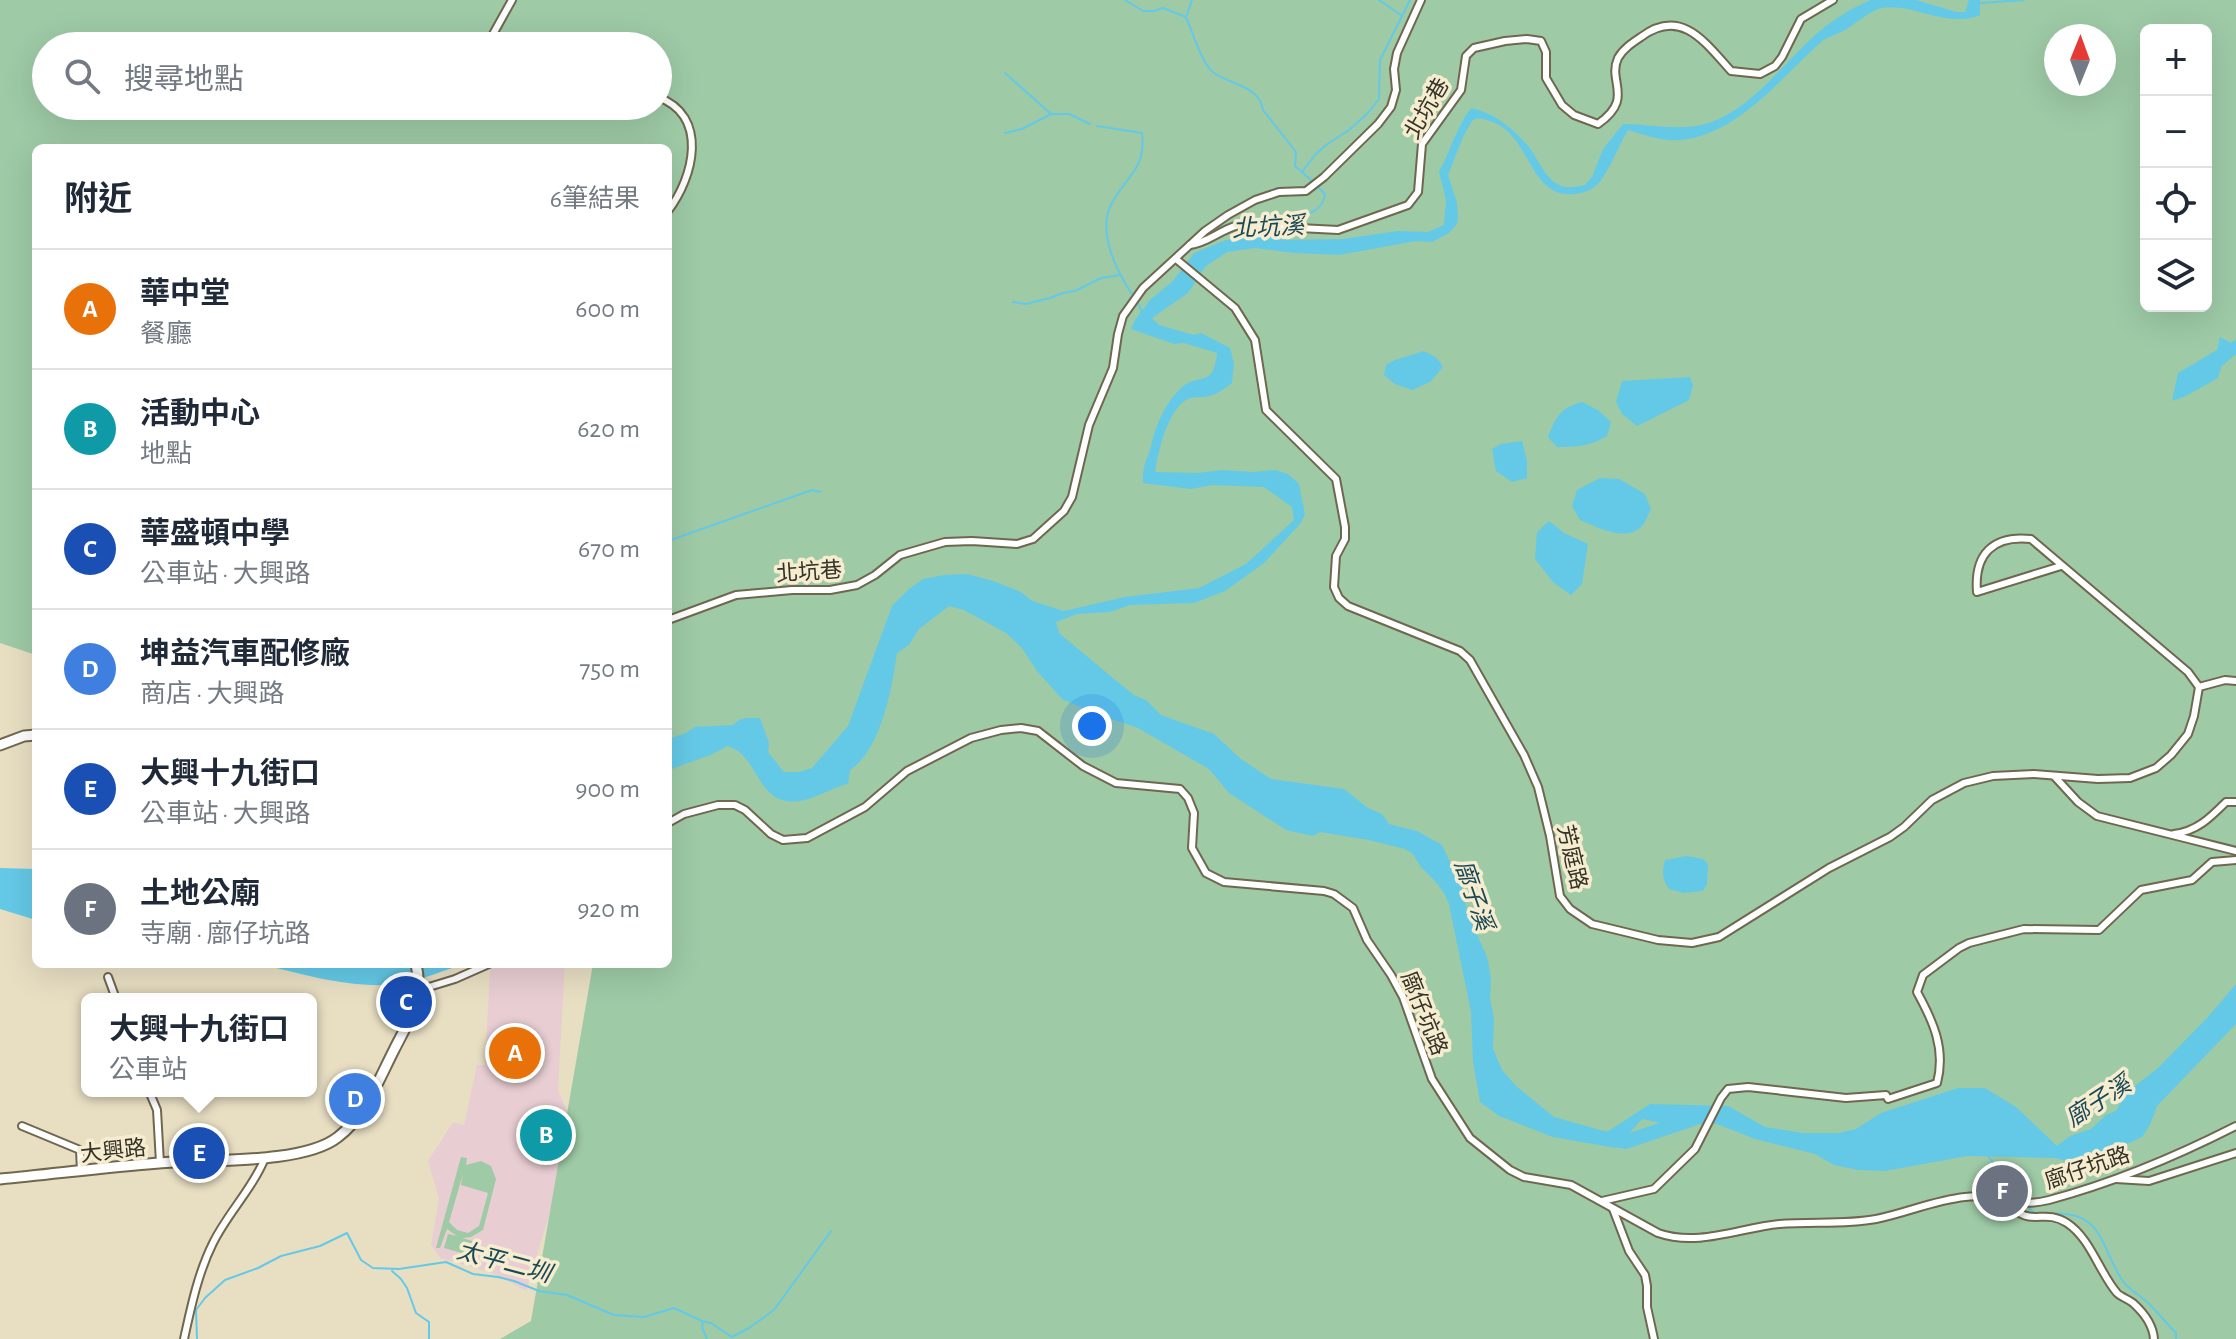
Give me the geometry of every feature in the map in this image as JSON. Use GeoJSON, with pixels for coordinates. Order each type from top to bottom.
{"type":"FeatureCollection","features":[{"type":"Feature","properties":{"kind":"main road"},"geometry":{"type":"LineString","coordinates":[[0,745],[32,735]]}},
{"type":"Feature","properties":{"kind":"main road"},"geometry":{"type":"LineString","coordinates":[[417,968],[419,987]]}},
{"type":"Feature","properties":{"kind":"main road","name":"大興路"},"geometry":{"type":"LineString","coordinates":[[0,1179],[160,1163],[265,1157],[305,1152],[336,1139],[355,1122],[416,1005],[419,987]]}},
{"type":"Feature","properties":{"kind":"street"},"geometry":{"type":"LineString","coordinates":[[494,32],[512,0]]}},
{"type":"Feature","properties":{"kind":"street","name":"北坑巷"},"geometry":{"type":"LineString","coordinates":[[672,619],[736,595],[830,590],[857,585],[900,555],[945,542],[1017,544],[1033,539],[1064,511],[1072,497],[1089,425],[1113,368],[1123,316],[1143,288],[1205,231],[1228,215],[1255,200],[1279,192],[1306,191],[1378,124],[1391,107],[1396,90],[1394,69],[1397,53],[1421,0]]}},
{"type":"Feature","properties":{"kind":"street","name":"北坑巷"},"geometry":{"type":"LineString","coordinates":[[1190,245],[1200,244],[1227,228],[1239,225],[1338,230],[1408,205],[1418,192],[1422,144],[1461,90],[1466,56],[1474,48],[1516,40],[1541,41],[1546,52],[1546,78],[1562,105],[1574,115],[1598,124],[1615,106],[1620,93],[1616,69],[1618,58],[1650,30],[1677,25],[1703,39],[1731,71],[1760,74],[1775,66],[1782,57],[1801,19],[1833,0]]}},
{"type":"Feature","properties":{"kind":"street"},"geometry":{"type":"LineString","coordinates":[[672,103],[686,119],[692,146],[684,187],[672,205]]}},
{"type":"Feature","properties":{"kind":"street","name":"芳庭路"},"geometry":{"type":"LineString","coordinates":[[1176,259],[1235,308],[1255,340],[1266,410],[1336,479],[1345,527],[1345,539],[1336,556],[1334,570],[1334,587],[1339,598],[1348,606],[1460,651],[1470,660],[1538,787],[1560,896],[1570,909],[1592,924],[1658,940],[1692,943],[1719,937],[1829,868],[1890,837],[1932,800],[1964,783],[1993,776],[2034,774],[2130,778],[2156,768],[2188,734],[2199,687]]}},
{"type":"Feature","properties":{"kind":"street"},"geometry":{"type":"LineString","coordinates":[[2061,566],[1977,592],[1979,561],[1986,550],[2019,538],[2031,539],[2188,672],[2199,687],[2225,680],[2236,681]]}},
{"type":"Feature","properties":{"kind":"street","name":"廍仔坑路"},"geometry":{"type":"LineString","coordinates":[[672,821],[684,814],[718,805],[735,805],[783,840],[807,838],[865,807],[907,771],[971,738],[1021,728],[1038,731],[1083,766],[1116,783],[1180,789],[1194,813],[1192,848],[1206,873],[1224,882],[1324,891],[1334,894],[1353,908],[1367,940],[1403,997],[1432,1079],[1470,1138],[1510,1170],[1524,1177],[1571,1185],[1658,1233],[1674,1238],[1721,1235],[1779,1224],[1874,1220],[1961,1197],[1986,1195],[2028,1205],[2115,1179],[2236,1126]]}},
{"type":"Feature","properties":{"kind":"street"},"geometry":{"type":"LineString","coordinates":[[2055,777],[2078,802],[2097,816],[2236,851]]}},
{"type":"Feature","properties":{"kind":"street"},"geometry":{"type":"LineString","coordinates":[[2169,834],[2188,832],[2205,822],[2226,802],[2236,802]]}},
{"type":"Feature","properties":{"kind":"street"},"geometry":{"type":"LineString","coordinates":[[1602,1201],[1654,1189],[1695,1149],[1728,1089],[1748,1087],[1846,1098],[1886,1095],[1888,1099],[1937,1083],[1938,1036],[1917,992],[1923,975],[1959,948],[2024,929],[2099,930],[2141,890],[2192,880],[2212,862],[2236,860]]}},
{"type":"Feature","properties":{"kind":"street"},"geometry":{"type":"LineString","coordinates":[[419,987],[455,979],[480,968]]}},
{"type":"Feature","properties":{"kind":"street"},"geometry":{"type":"LineString","coordinates":[[108,977],[114,993]]}},
{"type":"Feature","properties":{"kind":"street"},"geometry":{"type":"LineString","coordinates":[[152,1097],[157,1110],[160,1163]]}},
{"type":"Feature","properties":{"kind":"street"},"geometry":{"type":"LineString","coordinates":[[22,1126],[80,1150],[81,1171]]}},
{"type":"Feature","properties":{"kind":"street"},"geometry":{"type":"LineString","coordinates":[[2115,1179],[2149,1181],[2236,1153]]}},
{"type":"Feature","properties":{"kind":"street"},"geometry":{"type":"LineString","coordinates":[[184,1339],[193,1296],[213,1243],[260,1170],[265,1157]]}},
{"type":"Feature","properties":{"kind":"street"},"geometry":{"type":"LineString","coordinates":[[2006,1202],[2017,1215],[2033,1218],[2054,1216],[2077,1231],[2119,1295],[2131,1301],[2148,1321],[2154,1339]]}},
{"type":"Feature","properties":{"kind":"street"},"geometry":{"type":"LineString","coordinates":[[1613,1209],[1629,1251],[1645,1275],[1647,1307],[1654,1339]]}},
{"type":"Feature","properties":{"kind":"shaded area"},"geometry":{"type":"Polygon","coordinates":[[[565,968],[558,1090],[575,1130],[526,1291],[493,1273],[440,1258],[431,1245],[439,1199],[428,1161],[453,1122],[464,1125],[477,1065],[485,1065],[490,969],[565,968]]]}},
{"type":"Feature","properties":{"kind":"green space"},"geometry":{"type":"Polygon","coordinates":[[[0,0],[2236,0],[2236,1339],[500,1339],[531,1321],[592,968],[672,968],[672,144],[32,144],[32,654],[0,643],[0,0]]]}},
{"type":"Feature","properties":{"kind":"green space"},"geometry":{"type":"Polygon","coordinates":[[[461,1157],[467,1158],[466,1165],[481,1161],[491,1166],[496,1179],[483,1230],[462,1238],[476,1242],[472,1256],[444,1248],[448,1234],[457,1236],[447,1229],[440,1248],[436,1248],[461,1157]],[[463,1174],[449,1222],[457,1230],[468,1233],[479,1226],[488,1193],[461,1185],[463,1174]]]}},
{"type":"Feature","properties":{"kind":"water"},"geometry":{"type":"Polygon","coordinates":[[[1871,0],[1916,0],[1965,12],[1969,0],[1980,0],[1980,15],[1967,19],[1941,17],[1903,8],[1878,9],[1823,41],[1760,100],[1726,125],[1708,133],[1672,140],[1628,130],[1599,183],[1589,190],[1561,193],[1550,189],[1506,130],[1477,118],[1463,137],[1448,175],[1458,217],[1457,224],[1449,233],[1432,242],[1416,241],[1339,255],[1255,248],[1227,252],[1205,267],[1188,293],[1152,318],[1159,325],[1194,335],[1201,333],[1230,348],[1234,363],[1232,383],[1211,395],[1190,398],[1182,403],[1165,430],[1155,472],[1275,470],[1288,474],[1299,484],[1305,515],[1264,563],[1225,591],[1194,603],[1130,605],[1110,612],[1077,614],[1056,622],[1059,633],[1161,715],[1214,734],[1241,759],[1271,779],[1344,789],[1368,808],[1382,814],[1389,824],[1417,831],[1442,845],[1487,957],[1494,1018],[1493,1049],[1502,1070],[1516,1086],[1554,1117],[1607,1132],[1650,1104],[1728,1106],[1765,1127],[1803,1133],[1839,1133],[1856,1129],[1881,1113],[1958,1088],[1985,1088],[2016,1107],[2057,1146],[2070,1136],[2091,1129],[2106,1115],[2116,1111],[2126,1093],[2158,1068],[2236,984],[2236,1024],[2157,1106],[2142,1137],[2103,1155],[2074,1163],[2055,1158],[1967,1156],[1885,1171],[1834,1165],[1815,1154],[1755,1139],[1717,1124],[1671,1125],[1642,1119],[1616,1148],[1553,1137],[1499,1116],[1480,1102],[1473,1062],[1471,1012],[1449,904],[1413,854],[1369,840],[1320,832],[1313,836],[1286,830],[1229,793],[1209,769],[1138,728],[1062,699],[1022,648],[1006,633],[964,610],[949,606],[919,629],[909,645],[897,653],[883,717],[870,748],[850,770],[848,784],[802,801],[776,798],[762,784],[744,757],[727,746],[672,769],[672,738],[695,727],[733,725],[746,718],[760,718],[769,743],[768,752],[784,772],[812,768],[848,726],[892,606],[923,579],[967,574],[993,581],[1021,592],[1032,601],[1064,611],[1125,597],[1199,588],[1246,564],[1294,520],[1292,507],[1264,487],[1212,485],[1191,489],[1143,483],[1145,464],[1165,409],[1180,389],[1209,376],[1217,353],[1184,343],[1174,344],[1131,329],[1150,300],[1173,281],[1194,253],[1226,240],[1258,235],[1284,240],[1342,239],[1399,231],[1428,232],[1444,225],[1446,200],[1439,172],[1471,108],[1495,117],[1509,127],[1528,146],[1553,181],[1566,187],[1585,185],[1592,177],[1603,149],[1623,124],[1688,127],[1724,116],[1752,97],[1801,48],[1848,11],[1871,0]]]}},
{"type":"Feature","properties":{"kind":"water"},"geometry":{"type":"Polygon","coordinates":[[[2220,337],[2231,343],[2236,339],[2236,354],[2221,367],[2218,378],[2172,401],[2178,373],[2217,350],[2220,337]]]}},
{"type":"Feature","properties":{"kind":"water"},"geometry":{"type":"Polygon","coordinates":[[[1424,351],[1437,358],[1443,367],[1430,382],[1412,390],[1395,384],[1384,375],[1386,365],[1424,351]]]}},
{"type":"Feature","properties":{"kind":"water"},"geometry":{"type":"Polygon","coordinates":[[[1690,377],[1693,385],[1689,400],[1637,426],[1622,414],[1616,402],[1622,381],[1690,377]]]}},
{"type":"Feature","properties":{"kind":"water"},"geometry":{"type":"Polygon","coordinates":[[[1582,402],[1598,410],[1611,422],[1607,436],[1583,445],[1557,447],[1548,437],[1557,418],[1568,407],[1582,402]]]}},
{"type":"Feature","properties":{"kind":"water"},"geometry":{"type":"Polygon","coordinates":[[[1522,441],[1527,478],[1512,482],[1496,471],[1492,449],[1501,444],[1522,441]]]}},
{"type":"Feature","properties":{"kind":"water"},"geometry":{"type":"Polygon","coordinates":[[[1600,478],[1619,479],[1645,494],[1651,509],[1642,526],[1635,531],[1620,533],[1580,520],[1572,506],[1577,490],[1600,478]]]}},
{"type":"Feature","properties":{"kind":"water"},"geometry":{"type":"Polygon","coordinates":[[[1549,521],[1564,533],[1588,544],[1582,584],[1571,595],[1553,582],[1535,559],[1537,532],[1549,521]]]}},
{"type":"Feature","properties":{"kind":"water"},"geometry":{"type":"Polygon","coordinates":[[[1687,856],[1703,859],[1708,864],[1707,884],[1703,891],[1684,893],[1669,889],[1665,882],[1665,860],[1687,856]]]}},
{"type":"Feature","properties":{"kind":"water"},"geometry":{"type":"Polygon","coordinates":[[[0,868],[32,869],[32,919],[0,909],[0,868]]]}},
{"type":"Feature","properties":{"kind":"water"},"geometry":{"type":"Polygon","coordinates":[[[276,968],[453,968],[387,985],[332,981],[276,968]]]}},
{"type":"Feature","properties":{"kind":"waterway"},"geometry":{"type":"LineString","coordinates":[[1125,0],[1143,11],[1163,8],[1186,17],[1210,69],[1256,96],[1263,110],[1296,152],[1295,166],[1302,172]]}},
{"type":"Feature","properties":{"kind":"waterway"},"geometry":{"type":"LineString","coordinates":[[1186,17],[1192,0]]}},
{"type":"Feature","properties":{"kind":"waterway"},"geometry":{"type":"LineString","coordinates":[[1379,0],[1401,15]]}},
{"type":"Feature","properties":{"kind":"waterway"},"geometry":{"type":"LineString","coordinates":[[1311,180],[1302,172],[1315,155],[1349,130],[1379,99],[1380,60],[1410,0]]}},
{"type":"Feature","properties":{"kind":"waterway"},"geometry":{"type":"LineString","coordinates":[[1981,3],[2024,0]]}},
{"type":"Feature","properties":{"kind":"waterway"},"geometry":{"type":"LineString","coordinates":[[1005,73],[1051,114],[1069,114],[1090,124]]}},
{"type":"Feature","properties":{"kind":"waterway"},"geometry":{"type":"LineString","coordinates":[[1005,133],[1022,129],[1051,114]]}},
{"type":"Feature","properties":{"kind":"waterway"},"geometry":{"type":"LineString","coordinates":[[1097,126],[1142,133],[1138,165],[1111,205],[1106,227],[1115,263],[1132,294]]}},
{"type":"Feature","properties":{"kind":"waterway","name":"北坑溪"},"geometry":{"type":"LineString","coordinates":[[1265,223],[1301,216],[1317,209],[1325,194],[1319,188]]}},
{"type":"Feature","properties":{"kind":"waterway"},"geometry":{"type":"LineString","coordinates":[[1013,302],[1026,304],[1075,291],[1101,278],[1121,275]]}},
{"type":"Feature","properties":{"kind":"waterway"},"geometry":{"type":"LineString","coordinates":[[1138,303],[1142,313]]}},
{"type":"Feature","properties":{"kind":"waterway"},"geometry":{"type":"LineString","coordinates":[[672,540],[812,490],[821,492]]}},
{"type":"Feature","properties":{"kind":"waterway","name":"廍子溪"},"geometry":{"type":"LineString","coordinates":[[1606,1138],[1625,1142],[1693,1119]]}},
{"type":"Feature","properties":{"kind":"waterway"},"geometry":{"type":"LineString","coordinates":[[1989,1157],[2021,1200]]}},
{"type":"Feature","properties":{"kind":"waterway"},"geometry":{"type":"LineString","coordinates":[[2026,1204],[2035,1214]]}},
{"type":"Feature","properties":{"kind":"waterway"},"geometry":{"type":"LineString","coordinates":[[2049,1214],[2080,1217],[2090,1224],[2098,1232],[2124,1283],[2158,1313],[2176,1333],[2176,1339]]}},
{"type":"Feature","properties":{"kind":"waterway"},"geometry":{"type":"LineString","coordinates":[[702,1321],[711,1323],[732,1337],[749,1328],[774,1310],[831,1231]]}},
{"type":"Feature","properties":{"kind":"waterway","name":"太平二圳"},"geometry":{"type":"LineString","coordinates":[[197,1339],[196,1310],[225,1280],[281,1256],[320,1246],[347,1233],[361,1260],[373,1268],[399,1269],[446,1262],[473,1274],[498,1277],[539,1291],[567,1295],[614,1315],[644,1317],[674,1308],[702,1321],[707,1339]]}},
{"type":"Feature","properties":{"kind":"waterway"},"geometry":{"type":"LineString","coordinates":[[392,1271],[407,1288],[416,1313],[429,1322],[429,1339]]}},
{"type":"Feature","properties":{"kind":"place","name":"華盛頓中學"},"geometry":{"type":"Point","coordinates":[406,1002]}},
{"type":"Feature","properties":{"kind":"place","name":"華中堂"},"geometry":{"type":"Point","coordinates":[515,1053]}},
{"type":"Feature","properties":{"kind":"place","name":"坤益汽車配修廠"},"geometry":{"type":"Point","coordinates":[355,1099]}},
{"type":"Feature","properties":{"kind":"place","name":"活動中心"},"geometry":{"type":"Point","coordinates":[546,1135]}},
{"type":"Feature","properties":{"kind":"place","name":"大興十九街口"},"geometry":{"type":"Point","coordinates":[199,1153]}},
{"type":"Feature","properties":{"kind":"place","name":"土地公廟"},"geometry":{"type":"Point","coordinates":[2002,1191]}}]}
